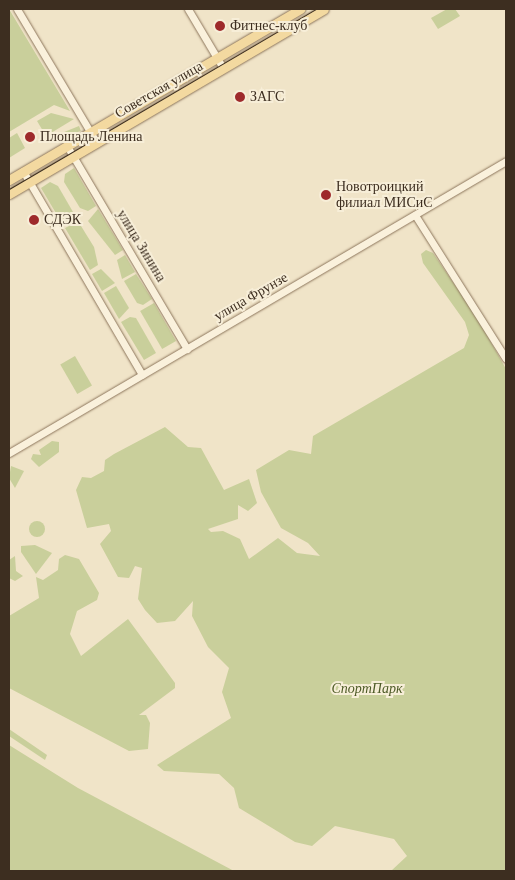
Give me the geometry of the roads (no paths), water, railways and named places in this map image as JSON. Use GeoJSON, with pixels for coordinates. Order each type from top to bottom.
{"type":"FeatureCollection","features":[{"type":"Feature","properties":{"kind":"main road","name":"Советская улица"},"geometry":{"type":"LineString","coordinates":[[9,180],[301,9]]}},
{"type":"Feature","properties":{"kind":"main road","name":"Советская улица"},"geometry":{"type":"LineString","coordinates":[[9,194],[324,9]]}},
{"type":"Feature","properties":{"kind":"street"},"geometry":{"type":"LineString","coordinates":[[17,9],[97,143]]}},
{"type":"Feature","properties":{"kind":"street"},"geometry":{"type":"LineString","coordinates":[[188,9],[223,68]]}},
{"type":"Feature","properties":{"kind":"street","name":"улица Зинина"},"geometry":{"type":"LineString","coordinates":[[67,146],[187,349]]}},
{"type":"Feature","properties":{"kind":"street","name":"улица Фрунзе"},"geometry":{"type":"LineString","coordinates":[[9,453],[506,162]]}},
{"type":"Feature","properties":{"kind":"street"},"geometry":{"type":"LineString","coordinates":[[24,171],[142,375]]}},
{"type":"Feature","properties":{"kind":"street"},"geometry":{"type":"LineString","coordinates":[[415,215],[506,359]]}},
{"type":"Feature","properties":{"kind":"tram line"},"geometry":{"type":"LineString","coordinates":[[9,189],[316,9]]}},
{"type":"Feature","properties":{"kind":"place","name":"Фитнес-клуб"},"geometry":{"type":"Point","coordinates":[220,26]}},
{"type":"Feature","properties":{"kind":"place","name":"ЗАГС"},"geometry":{"type":"Point","coordinates":[240,97]}},
{"type":"Feature","properties":{"kind":"place","name":"Площадь Ленина"},"geometry":{"type":"Point","coordinates":[30,137]}},
{"type":"Feature","properties":{"kind":"place","name":"Новотроицкий филиал МИСиС"},"geometry":{"type":"Point","coordinates":[326,195]}},
{"type":"Feature","properties":{"kind":"place","name":"СДЭК"},"geometry":{"type":"Point","coordinates":[34,220]}},
{"type":"Feature","properties":{"kind":"park label","name":"СпортПарк"},"geometry":{"type":"Point","coordinates":[367,689]}}]}
